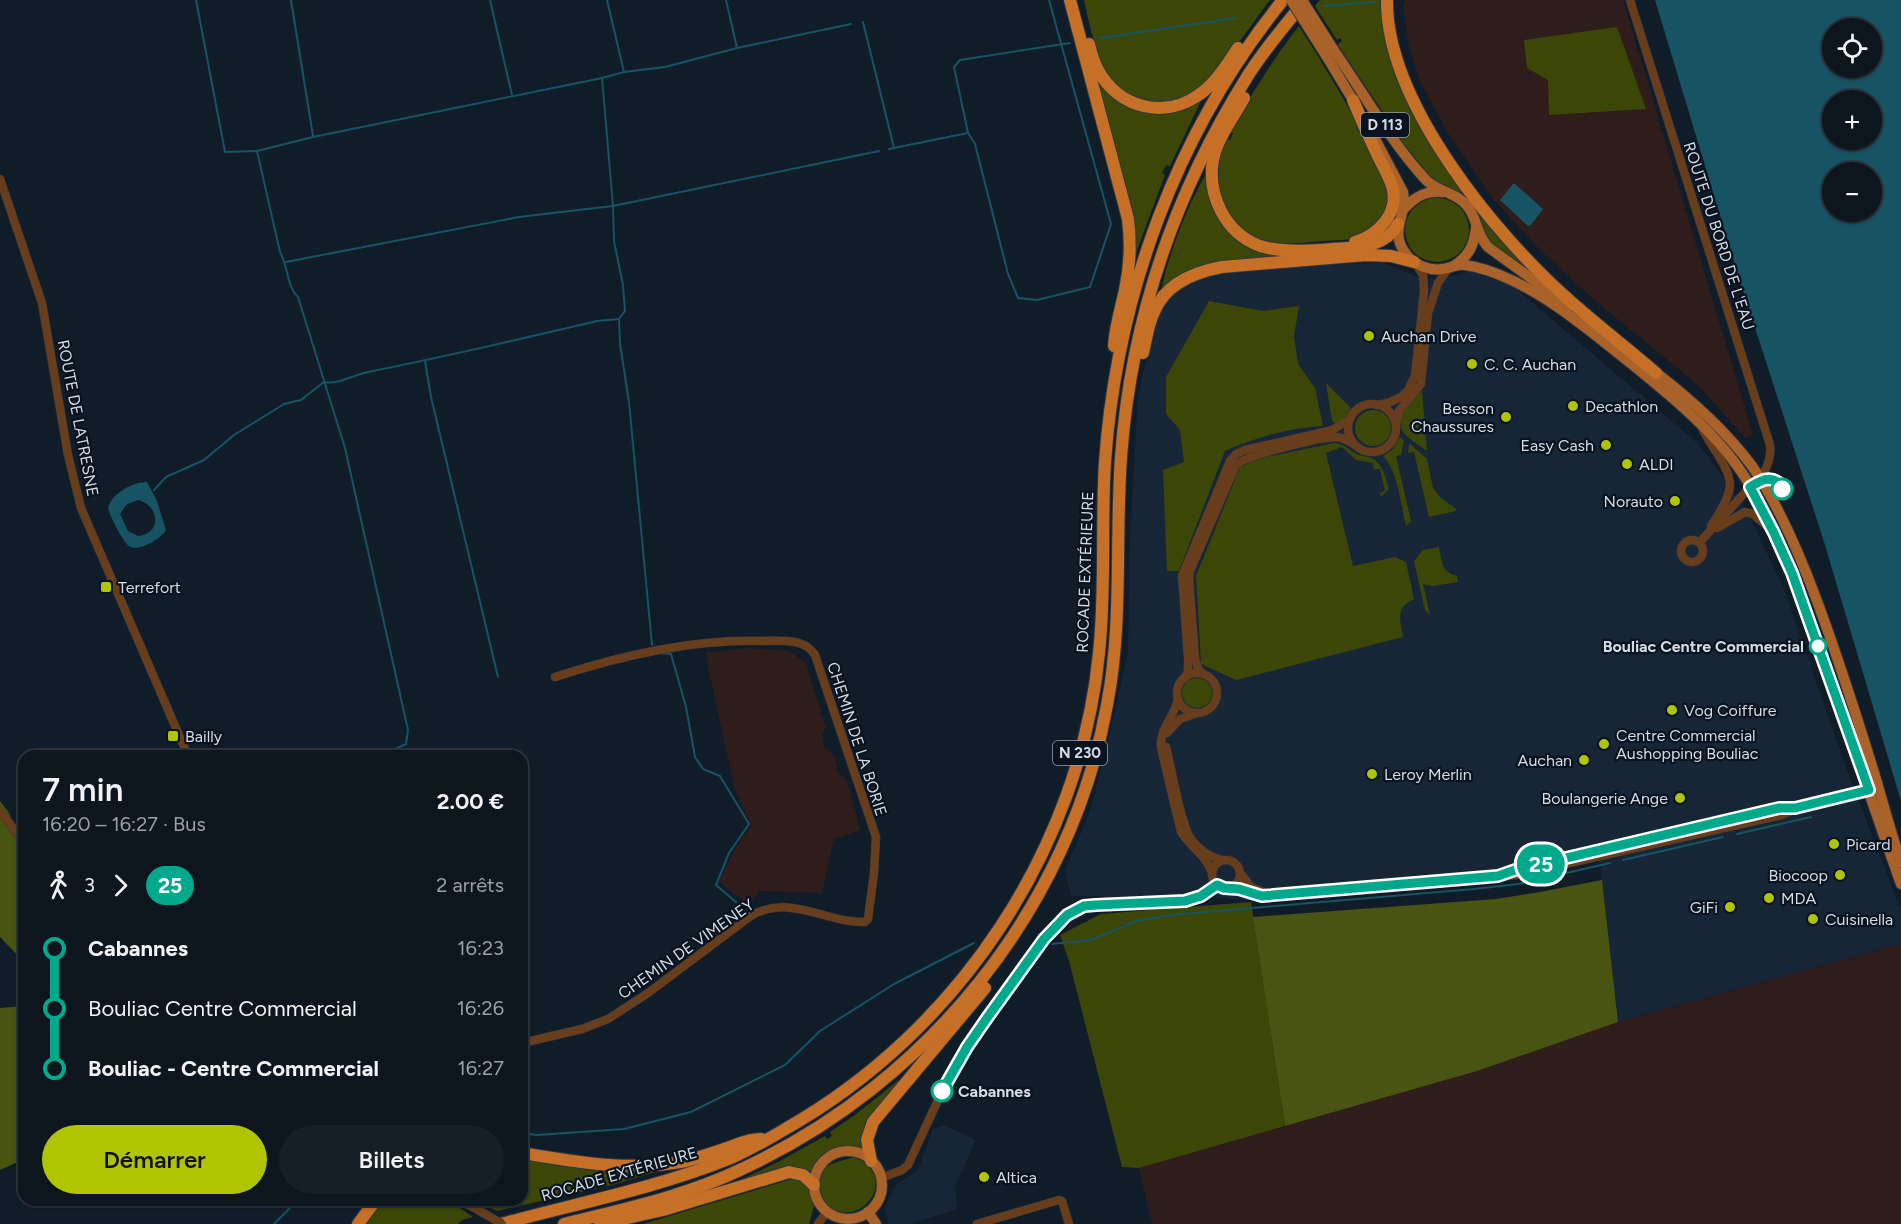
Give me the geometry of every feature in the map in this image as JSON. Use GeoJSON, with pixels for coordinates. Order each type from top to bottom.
{"type":"FeatureCollection","features":[{"type":"Feature","properties":{"kind":"highway"},"geometry":{"type":"LineString","coordinates":[[1070,0],[1128,219],[1130,235],[1128,276],[1115,330],[1110,412]]}},
{"type":"Feature","properties":{"kind":"highway"},"geometry":{"type":"LineString","coordinates":[[1077,0],[1093,57],[1115,92],[1141,106],[1167,108],[1189,101],[1205,90],[1246,38],[1285,1]]}},
{"type":"Feature","properties":{"kind":"highway","name":"N 230"},"geometry":{"type":"LineString","coordinates":[[565,1224],[659,1200],[730,1174],[772,1155],[843,1112],[902,1066],[948,1020],[987,973],[1027,915],[1058,856],[1079,808],[1107,706],[1115,653],[1119,585],[1118,515],[1125,415],[1136,346],[1157,270],[1182,198],[1211,138],[1248,75],[1303,0]]}},
{"type":"Feature","properties":{"kind":"highway"},"geometry":{"type":"LineString","coordinates":[[1387,0],[1389,36],[1396,62],[1428,129],[1455,170],[1504,232],[1548,280],[1656,373]]}},
{"type":"Feature","properties":{"kind":"highway","name":"ROCADE EXTÉRIEURE"},"geometry":{"type":"LineString","coordinates":[[502,1224],[655,1184],[734,1156],[814,1113],[892,1054],[934,1013],[961,982],[1013,909],[1046,848],[1066,800],[1082,745],[1096,675],[1103,584],[1103,515],[1110,412],[1123,332],[1142,265],[1169,190],[1197,132],[1234,69],[1285,1]]}},
{"type":"Feature","properties":{"kind":"highway"},"geometry":{"type":"LineString","coordinates":[[1287,22],[1219,142],[1212,171],[1215,196],[1220,209],[1238,232],[1261,246],[1289,250],[1366,246],[1386,238],[1398,224]]}},
{"type":"Feature","properties":{"kind":"highway"},"geometry":{"type":"LineString","coordinates":[[1289,250],[1352,243],[1365,239],[1380,229],[1390,214],[1394,195],[1392,187],[1353,100]]}},
{"type":"Feature","properties":{"kind":"highway"},"geometry":{"type":"LineString","coordinates":[[1125,415],[1153,313],[1172,288],[1190,276],[1222,267],[1366,255],[1391,256],[1414,262]]}},
{"type":"Feature","properties":{"kind":"highway"},"geometry":{"type":"LineString","coordinates":[[871,1161],[867,1140],[873,1122],[981,994],[1008,953],[1027,915]]}},
{"type":"Feature","properties":{"kind":"highway"},"geometry":{"type":"LineString","coordinates":[[528,1155],[601,1166],[643,1167],[687,1160],[751,1139],[768,1139]]}},
{"type":"Feature","properties":{"kind":"highway"},"geometry":{"type":"LineString","coordinates":[[600,1224],[663,1210],[789,1172],[803,1175],[814,1185]]}},
{"type":"Feature","properties":{"kind":"highway"},"geometry":{"type":"LineString","coordinates":[[358,1224],[372,1206]]}},
{"type":"Feature","properties":{"kind":"main road","name":"D 113"},"geometry":{"type":"LineString","coordinates":[[1303,0],[1353,100],[1395,174],[1405,200],[1403,210]]}},
{"type":"Feature","properties":{"kind":"main road","name":"D 113"},"geometry":{"type":"LineString","coordinates":[[1285,1],[1330,53],[1414,164],[1434,186],[1447,192]]}},
{"type":"Feature","properties":{"kind":"main road"},"geometry":{"type":"LineString","coordinates":[[1901,862],[1874,789],[1792,573],[1750,487],[1731,457],[1700,423],[1653,381],[1585,327],[1539,296],[1494,273],[1464,265],[1432,269],[1414,262],[1400,245],[1398,224],[1403,210],[1411,201],[1422,194],[1434,191],[1447,192],[1458,197],[1473,216],[1480,238],[1493,252],[1567,304],[1693,403],[1725,434],[1752,467],[1803,562],[1822,616],[1874,789],[1901,884]]}},
{"type":"Feature","properties":{"kind":"main road"},"geometry":{"type":"LineString","coordinates":[[1451,267],[1470,251],[1475,240],[1476,228]]}},
{"type":"Feature","properties":{"kind":"main road"},"geometry":{"type":"LineString","coordinates":[[851,1151],[862,1154],[877,1168],[881,1178],[879,1197],[868,1212],[858,1217],[848,1219],[827,1212],[815,1195],[815,1174],[829,1156],[840,1152],[851,1151]]}},
{"type":"Feature","properties":{"kind":"main road"},"geometry":{"type":"LineString","coordinates":[[868,1212],[876,1224]]}},
{"type":"Feature","properties":{"kind":"street","name":"ROUTE DU BORD DE L'EAU"},"geometry":{"type":"LineString","coordinates":[[1630,0],[1770,445],[1771,452],[1760,481]]}},
{"type":"Feature","properties":{"kind":"street","name":"ROUTE DE LATRESNE"},"geometry":{"type":"LineString","coordinates":[[0,178],[42,303],[68,455],[81,508],[185,750]]}},
{"type":"Feature","properties":{"kind":"street"},"geometry":{"type":"LineString","coordinates":[[1414,262],[1423,275],[1424,291],[1415,376],[1408,390],[1401,397],[1390,402],[1361,407],[1350,419],[1332,430],[1236,454],[1230,461],[1182,576],[1188,671],[1179,687],[1177,708],[1162,734],[1161,748],[1181,832],[1187,842],[1206,860],[1217,885],[1224,888],[1232,887],[1257,896],[1498,876],[1515,870],[1779,808],[1795,808],[1874,789]]}},
{"type":"Feature","properties":{"kind":"street"},"geometry":{"type":"LineString","coordinates":[[1272,894],[1260,892],[1251,887],[1236,863],[1210,856],[1187,831],[1166,748],[1167,734],[1180,719],[1210,708],[1217,694],[1213,682],[1203,674],[1196,663],[1189,578],[1236,465],[1256,455],[1327,438],[1345,439],[1368,452],[1382,450],[1393,441],[1400,411],[1420,384],[1431,303],[1443,274],[1451,267]]}},
{"type":"Feature","properties":{"kind":"street"},"geometry":{"type":"LineString","coordinates":[[1377,405],[1391,412],[1396,425]]}},
{"type":"Feature","properties":{"kind":"street"},"geometry":{"type":"LineString","coordinates":[[1350,419],[1348,432],[1354,444]]}},
{"type":"Feature","properties":{"kind":"street"},"geometry":{"type":"LineString","coordinates":[[1700,423],[1731,481],[1727,499],[1707,534]]}},
{"type":"Feature","properties":{"kind":"street"},"geometry":{"type":"LineString","coordinates":[[1700,542],[1750,487],[1760,481]]}},
{"type":"Feature","properties":{"kind":"street"},"geometry":{"type":"LineString","coordinates":[[1707,534],[1745,512],[1753,514],[1774,533]]}},
{"type":"Feature","properties":{"kind":"street","name":"CHEMIN DE LA BORIE"},"geometry":{"type":"LineString","coordinates":[[555,677],[655,650],[708,643],[743,640],[785,641],[808,647],[815,655],[876,837],[868,919]]}},
{"type":"Feature","properties":{"kind":"street"},"geometry":{"type":"LineString","coordinates":[[1185,678],[1203,674]]}},
{"type":"Feature","properties":{"kind":"street"},"geometry":{"type":"LineString","coordinates":[[1178,699],[1185,709],[1197,713]]}},
{"type":"Feature","properties":{"kind":"street"},"geometry":{"type":"LineString","coordinates":[[0,811],[18,834]]}},
{"type":"Feature","properties":{"kind":"street"},"geometry":{"type":"LineString","coordinates":[[1212,873],[1215,865],[1222,860]]}},
{"type":"Feature","properties":{"kind":"street"},"geometry":{"type":"LineString","coordinates":[[1232,887],[1239,882],[1241,874]]}},
{"type":"Feature","properties":{"kind":"street"},"geometry":{"type":"LineString","coordinates":[[881,1178],[902,1170],[908,1165],[945,1085],[967,1047],[1044,939],[1062,919],[1084,906],[1191,900],[1217,885]]}},
{"type":"Feature","properties":{"kind":"street","name":"CHEMIN DE VIMENEY"},"geometry":{"type":"LineString","coordinates":[[528,1042],[582,1029],[608,1018],[683,968],[752,915],[765,909],[787,907],[861,922],[868,919]]}},
{"type":"Feature","properties":{"kind":"street"},"geometry":{"type":"LineString","coordinates":[[977,1224],[1059,1200],[1062,1201],[1069,1224]]}},
{"type":"Feature","properties":{"kind":"street"},"geometry":{"type":"LineString","coordinates":[[473,1207],[502,1224]]}},
{"type":"Feature","properties":{"kind":"street"},"geometry":{"type":"LineString","coordinates":[[818,1224],[827,1212]]}},
{"type":"Feature","properties":{"kind":"shaded area"},"geometry":{"type":"Polygon","coordinates":[[[1405,0],[1623,0],[1753,435],[1745,438],[1698,385],[1593,299],[1541,251],[1493,199],[1448,133],[1420,82],[1409,47],[1403,5],[1405,0]]]}},
{"type":"Feature","properties":{"kind":"shaded area"},"geometry":{"type":"Polygon","coordinates":[[[1655,0],[1901,0],[1901,801],[1825,545],[1739,278],[1655,0]]]}},
{"type":"Feature","properties":{"kind":"shaded area"},"geometry":{"type":"Polygon","coordinates":[[[1513,184],[1543,209],[1531,225],[1528,226],[1500,200],[1513,184]]]}},
{"type":"Feature","properties":{"kind":"shaded area"},"geometry":{"type":"Polygon","coordinates":[[[1383,263],[1420,278],[1442,279],[1471,271],[1514,287],[1696,442],[1707,455],[1747,511],[1784,589],[1845,765],[1901,910],[1901,944],[1618,1022],[1598,849],[1478,874],[1366,891],[1241,900],[1193,894],[1124,899],[1071,896],[1065,870],[1088,817],[1105,755],[1128,652],[1130,536],[1138,395],[1157,312],[1175,288],[1213,275],[1310,265],[1383,263]]]}},
{"type":"Feature","properties":{"kind":"shaded area"},"geometry":{"type":"Polygon","coordinates":[[[147,482],[157,501],[166,530],[149,544],[133,548],[123,540],[108,508],[118,493],[147,482]],[[138,500],[127,504],[120,514],[128,531],[138,536],[152,530],[155,524],[154,512],[138,500]]]}},
{"type":"Feature","properties":{"kind":"shaded area"},"geometry":{"type":"Polygon","coordinates":[[[748,648],[789,651],[806,663],[826,728],[822,733],[824,747],[834,755],[839,775],[846,777],[860,830],[834,839],[822,893],[760,891],[748,904],[719,882],[734,850],[751,826],[735,790],[705,653],[748,648]]]}},
{"type":"Feature","properties":{"kind":"shaded area"},"geometry":{"type":"Polygon","coordinates":[[[1901,944],[1901,1224],[1152,1224],[1139,1168],[1477,1071],[1618,1022],[1901,944]]]}},
{"type":"Feature","properties":{"kind":"shaded area"},"geometry":{"type":"Polygon","coordinates":[[[944,1125],[976,1140],[955,1186],[957,1209],[910,1224],[889,1224],[885,1208],[896,1185],[918,1170],[933,1129],[944,1125]]]}},
{"type":"Feature","properties":{"kind":"green space"},"geometry":{"type":"Polygon","coordinates":[[[1084,0],[1270,0],[1231,54],[1204,84],[1183,98],[1159,103],[1141,101],[1126,93],[1114,82],[1097,51],[1084,0]]]}},
{"type":"Feature","properties":{"kind":"green space"},"geometry":{"type":"Polygon","coordinates":[[[1320,0],[1383,0],[1418,119],[1545,283],[1485,240],[1478,211],[1472,202],[1462,193],[1440,186],[1434,181],[1404,144],[1338,45],[1342,40],[1340,38],[1337,40],[1315,6],[1320,0]]]}},
{"type":"Feature","properties":{"kind":"green space"},"geometry":{"type":"Polygon","coordinates":[[[1299,26],[1369,144],[1389,184],[1391,197],[1387,211],[1366,233],[1352,239],[1275,243],[1260,239],[1246,232],[1235,222],[1221,197],[1219,168],[1226,139],[1230,140],[1233,133],[1230,131],[1246,104],[1271,64],[1299,26]]]}},
{"type":"Feature","properties":{"kind":"green space"},"geometry":{"type":"Polygon","coordinates":[[[1617,27],[1646,109],[1549,115],[1548,80],[1527,68],[1524,40],[1617,27]]]}},
{"type":"Feature","properties":{"kind":"green space"},"geometry":{"type":"Polygon","coordinates":[[[1094,70],[1125,104],[1202,99],[1170,166],[1166,165],[1162,173],[1165,175],[1134,258],[1094,70]]]}},
{"type":"Feature","properties":{"kind":"green space"},"geometry":{"type":"Polygon","coordinates":[[[1208,171],[1236,238],[1264,254],[1280,256],[1224,263],[1161,293],[1163,280],[1180,230],[1194,196],[1208,171]]]}},
{"type":"Feature","properties":{"kind":"green space"},"geometry":{"type":"Polygon","coordinates":[[[1437,198],[1455,203],[1460,207],[1464,212],[1469,230],[1464,248],[1460,253],[1455,257],[1437,262],[1419,257],[1414,253],[1410,248],[1405,230],[1410,212],[1414,207],[1419,203],[1437,198]]]}},
{"type":"Feature","properties":{"kind":"green space"},"geometry":{"type":"Polygon","coordinates":[[[1209,301],[1263,311],[1299,306],[1294,336],[1298,364],[1315,388],[1323,426],[1273,434],[1225,451],[1179,571],[1167,571],[1163,470],[1184,462],[1180,430],[1166,414],[1166,377],[1209,301]]]}},
{"type":"Feature","properties":{"kind":"green space"},"geometry":{"type":"Polygon","coordinates":[[[1326,383],[1351,408],[1343,422],[1337,424],[1332,421],[1326,383]]]}},
{"type":"Feature","properties":{"kind":"green space"},"geometry":{"type":"Polygon","coordinates":[[[1422,390],[1427,451],[1408,437],[1400,425],[1403,412],[1422,390]]]}},
{"type":"Feature","properties":{"kind":"green space"},"geometry":{"type":"Polygon","coordinates":[[[1373,410],[1386,415],[1391,428],[1386,441],[1373,446],[1360,441],[1355,428],[1360,415],[1373,410]]]}},
{"type":"Feature","properties":{"kind":"green space"},"geometry":{"type":"Polygon","coordinates":[[[1400,437],[1404,440],[1401,455],[1396,456],[1411,521],[1406,526],[1396,480],[1383,456],[1392,450],[1400,437]]]}},
{"type":"Feature","properties":{"kind":"green space"},"geometry":{"type":"Polygon","coordinates":[[[1334,443],[1373,459],[1385,475],[1389,489],[1381,497],[1380,493],[1385,491],[1380,469],[1374,469],[1373,463],[1356,460],[1342,447],[1326,453],[1353,566],[1395,557],[1406,562],[1414,599],[1401,610],[1403,637],[1236,680],[1201,664],[1196,576],[1240,467],[1252,460],[1334,443]]]}},
{"type":"Feature","properties":{"kind":"green space"},"geometry":{"type":"Polygon","coordinates":[[[1409,443],[1427,459],[1433,488],[1456,511],[1429,517],[1414,452],[1408,453],[1409,443]]]}},
{"type":"Feature","properties":{"kind":"green space"},"geometry":{"type":"Polygon","coordinates":[[[1439,547],[1445,569],[1457,576],[1458,582],[1433,586],[1423,584],[1430,615],[1425,610],[1414,561],[1423,550],[1439,547]]]}},
{"type":"Feature","properties":{"kind":"green space"},"geometry":{"type":"Polygon","coordinates":[[[1197,678],[1203,679],[1211,687],[1211,699],[1203,707],[1197,708],[1191,707],[1183,699],[1182,693],[1183,687],[1191,679],[1197,678]]]}},
{"type":"Feature","properties":{"kind":"green space"},"geometry":{"type":"Polygon","coordinates":[[[0,801],[9,813],[18,834],[18,956],[0,937],[0,801]]]}},
{"type":"Feature","properties":{"kind":"green space"},"geometry":{"type":"Polygon","coordinates":[[[1602,880],[1618,1022],[1477,1071],[1285,1126],[1253,917],[1496,899],[1602,880]]]}},
{"type":"Feature","properties":{"kind":"green space"},"geometry":{"type":"Polygon","coordinates":[[[1251,902],[1285,1126],[1139,1168],[1122,1167],[1069,961],[1060,935],[1101,914],[1251,902]]]}},
{"type":"Feature","properties":{"kind":"green space"},"geometry":{"type":"Polygon","coordinates":[[[18,1006],[18,1162],[0,1170],[0,1008],[18,1006]]]}},
{"type":"Feature","properties":{"kind":"green space"},"geometry":{"type":"Polygon","coordinates":[[[905,1075],[865,1123],[864,1149],[847,1147],[832,1151],[820,1160],[811,1174],[804,1170],[736,1182],[825,1136],[827,1139],[832,1136],[830,1132],[905,1075]]]}},
{"type":"Feature","properties":{"kind":"green space"},"geometry":{"type":"Polygon","coordinates":[[[854,1157],[867,1165],[874,1174],[876,1185],[873,1195],[867,1204],[858,1210],[846,1212],[833,1210],[822,1197],[818,1185],[820,1174],[831,1165],[854,1157]]]}},
{"type":"Feature","properties":{"kind":"green space"},"geometry":{"type":"Polygon","coordinates":[[[528,1159],[615,1170],[672,1167],[616,1184],[528,1204],[528,1159]]]}},
{"type":"Feature","properties":{"kind":"green space"},"geometry":{"type":"Polygon","coordinates":[[[795,1178],[809,1185],[814,1206],[809,1224],[643,1224],[795,1178]]]}},
{"type":"Feature","properties":{"kind":"green space"},"geometry":{"type":"Polygon","coordinates":[[[376,1206],[457,1206],[473,1217],[462,1220],[458,1224],[362,1224],[376,1206]]]}},
{"type":"Feature","properties":{"kind":"green space"},"geometry":{"type":"Polygon","coordinates":[[[487,1206],[519,1206],[497,1211],[487,1206]]]}},
{"type":"Feature","properties":{"kind":"waterway"},"geometry":{"type":"LineString","coordinates":[[196,0],[225,152],[257,151],[313,137],[602,78]]}},
{"type":"Feature","properties":{"kind":"waterway"},"geometry":{"type":"LineString","coordinates":[[291,0],[313,136]]}},
{"type":"Feature","properties":{"kind":"waterway"},"geometry":{"type":"LineString","coordinates":[[490,0],[512,95]]}},
{"type":"Feature","properties":{"kind":"waterway"},"geometry":{"type":"LineString","coordinates":[[607,0],[624,72]]}},
{"type":"Feature","properties":{"kind":"waterway"},"geometry":{"type":"LineString","coordinates":[[726,0],[737,48]]}},
{"type":"Feature","properties":{"kind":"waterway"},"geometry":{"type":"LineString","coordinates":[[968,133],[975,144],[1008,274],[1018,298],[1037,300],[1090,287],[1111,224],[1049,0]]}},
{"type":"Feature","properties":{"kind":"waterway"},"geometry":{"type":"LineString","coordinates":[[1324,6],[1374,2]]}},
{"type":"Feature","properties":{"kind":"waterway"},"geometry":{"type":"LineString","coordinates":[[1101,38],[1236,18]]}},
{"type":"Feature","properties":{"kind":"waterway"},"geometry":{"type":"LineString","coordinates":[[863,22],[894,148]]}},
{"type":"Feature","properties":{"kind":"waterway"},"geometry":{"type":"LineString","coordinates":[[652,645],[629,402],[620,344],[619,319],[625,311],[623,285],[614,241],[602,78],[624,72],[665,67],[737,48],[851,24]]}},
{"type":"Feature","properties":{"kind":"waterway"},"geometry":{"type":"LineString","coordinates":[[889,149],[968,133],[954,67],[960,60],[1070,43]]}},
{"type":"Feature","properties":{"kind":"waterway"},"geometry":{"type":"LineString","coordinates":[[257,151],[280,252],[292,288],[298,297],[345,448],[408,730],[406,744],[393,750]]}},
{"type":"Feature","properties":{"kind":"waterway"},"geometry":{"type":"LineString","coordinates":[[286,262],[519,217],[613,206],[879,151]]}},
{"type":"Feature","properties":{"kind":"waterway"},"geometry":{"type":"LineString","coordinates":[[154,490],[166,477],[204,460],[234,435],[284,404],[301,400],[324,382],[340,381],[368,372],[597,321],[619,319]]}},
{"type":"Feature","properties":{"kind":"waterway"},"geometry":{"type":"LineString","coordinates":[[425,361],[431,397],[498,677]]}},
{"type":"Feature","properties":{"kind":"waterway"},"geometry":{"type":"LineString","coordinates":[[658,653],[671,654],[686,707],[695,757],[703,769],[720,776],[749,824],[729,853],[716,885],[736,902]]}},
{"type":"Feature","properties":{"kind":"waterway"},"geometry":{"type":"LineString","coordinates":[[1737,834],[1811,817]]}},
{"type":"Feature","properties":{"kind":"waterway"},"geometry":{"type":"LineString","coordinates":[[1623,860],[1723,837]]}},
{"type":"Feature","properties":{"kind":"waterway"},"geometry":{"type":"LineString","coordinates":[[1052,944],[1091,940],[1136,921],[1171,915],[1518,884],[1610,863]]}},
{"type":"Feature","properties":{"kind":"waterway"},"geometry":{"type":"LineString","coordinates":[[528,1134],[624,1129],[691,1112],[785,1065],[820,1031],[894,984],[974,943]]}},
{"type":"Feature","properties":{"kind":"waterway"},"geometry":{"type":"LineString","coordinates":[[274,1224],[292,1206]]}},
{"type":"Feature","properties":{"kind":"bus line","name":"25"},"geometry":{"type":"LineString","coordinates":[[942,1091],[967,1047],[1044,939],[1057,923],[1074,910],[1084,906],[1185,901],[1201,896],[1217,885],[1262,896],[1498,876],[1515,870],[1779,808],[1795,808],[1869,790],[1792,573],[1750,487],[1760,481],[1770,479],[1776,480],[1782,489]]}},
{"type":"Feature","properties":{"kind":"place","name":"Auchan Drive"},"geometry":{"type":"Point","coordinates":[1369,336]}},
{"type":"Feature","properties":{"kind":"place","name":"C. C. Auchan"},"geometry":{"type":"Point","coordinates":[1472,364]}},
{"type":"Feature","properties":{"kind":"place","name":"Decathlon"},"geometry":{"type":"Point","coordinates":[1573,406]}},
{"type":"Feature","properties":{"kind":"place","name":"Besson Chaussures"},"geometry":{"type":"Point","coordinates":[1506,417]}},
{"type":"Feature","properties":{"kind":"place","name":"Easy Cash"},"geometry":{"type":"Point","coordinates":[1606,445]}},
{"type":"Feature","properties":{"kind":"place","name":"ALDI"},"geometry":{"type":"Point","coordinates":[1627,464]}},
{"type":"Feature","properties":{"kind":"place","name":"Norauto"},"geometry":{"type":"Point","coordinates":[1675,501]}},
{"type":"Feature","properties":{"kind":"place","name":"Terrefort"},"geometry":{"type":"Point","coordinates":[106,587]}},
{"type":"Feature","properties":{"kind":"place","name":"Bouliac Centre Commercial"},"geometry":{"type":"Point","coordinates":[1818,646]}},
{"type":"Feature","properties":{"kind":"place","name":"Vog Coiffure"},"geometry":{"type":"Point","coordinates":[1672,710]}},
{"type":"Feature","properties":{"kind":"place","name":"Bailly"},"geometry":{"type":"Point","coordinates":[173,736]}},
{"type":"Feature","properties":{"kind":"place","name":"Centre Commercial Aushopping Bouliac"},"geometry":{"type":"Point","coordinates":[1604,744]}},
{"type":"Feature","properties":{"kind":"place","name":"Auchan"},"geometry":{"type":"Point","coordinates":[1584,760]}},
{"type":"Feature","properties":{"kind":"place","name":"Leroy Merlin"},"geometry":{"type":"Point","coordinates":[1372,774]}},
{"type":"Feature","properties":{"kind":"place","name":"Boulangerie Ange"},"geometry":{"type":"Point","coordinates":[1680,798]}},
{"type":"Feature","properties":{"kind":"place","name":"Picard"},"geometry":{"type":"Point","coordinates":[1834,844]}},
{"type":"Feature","properties":{"kind":"place","name":"Biocoop"},"geometry":{"type":"Point","coordinates":[1840,875]}},
{"type":"Feature","properties":{"kind":"place","name":"MDA"},"geometry":{"type":"Point","coordinates":[1769,898]}},
{"type":"Feature","properties":{"kind":"place","name":"GiFi"},"geometry":{"type":"Point","coordinates":[1730,907]}},
{"type":"Feature","properties":{"kind":"place","name":"Cuisinella"},"geometry":{"type":"Point","coordinates":[1813,919]}},
{"type":"Feature","properties":{"kind":"place","name":"Cabannes"},"geometry":{"type":"Point","coordinates":[942,1091]}},
{"type":"Feature","properties":{"kind":"place","name":"Altica"},"geometry":{"type":"Point","coordinates":[984,1177]}}]}
